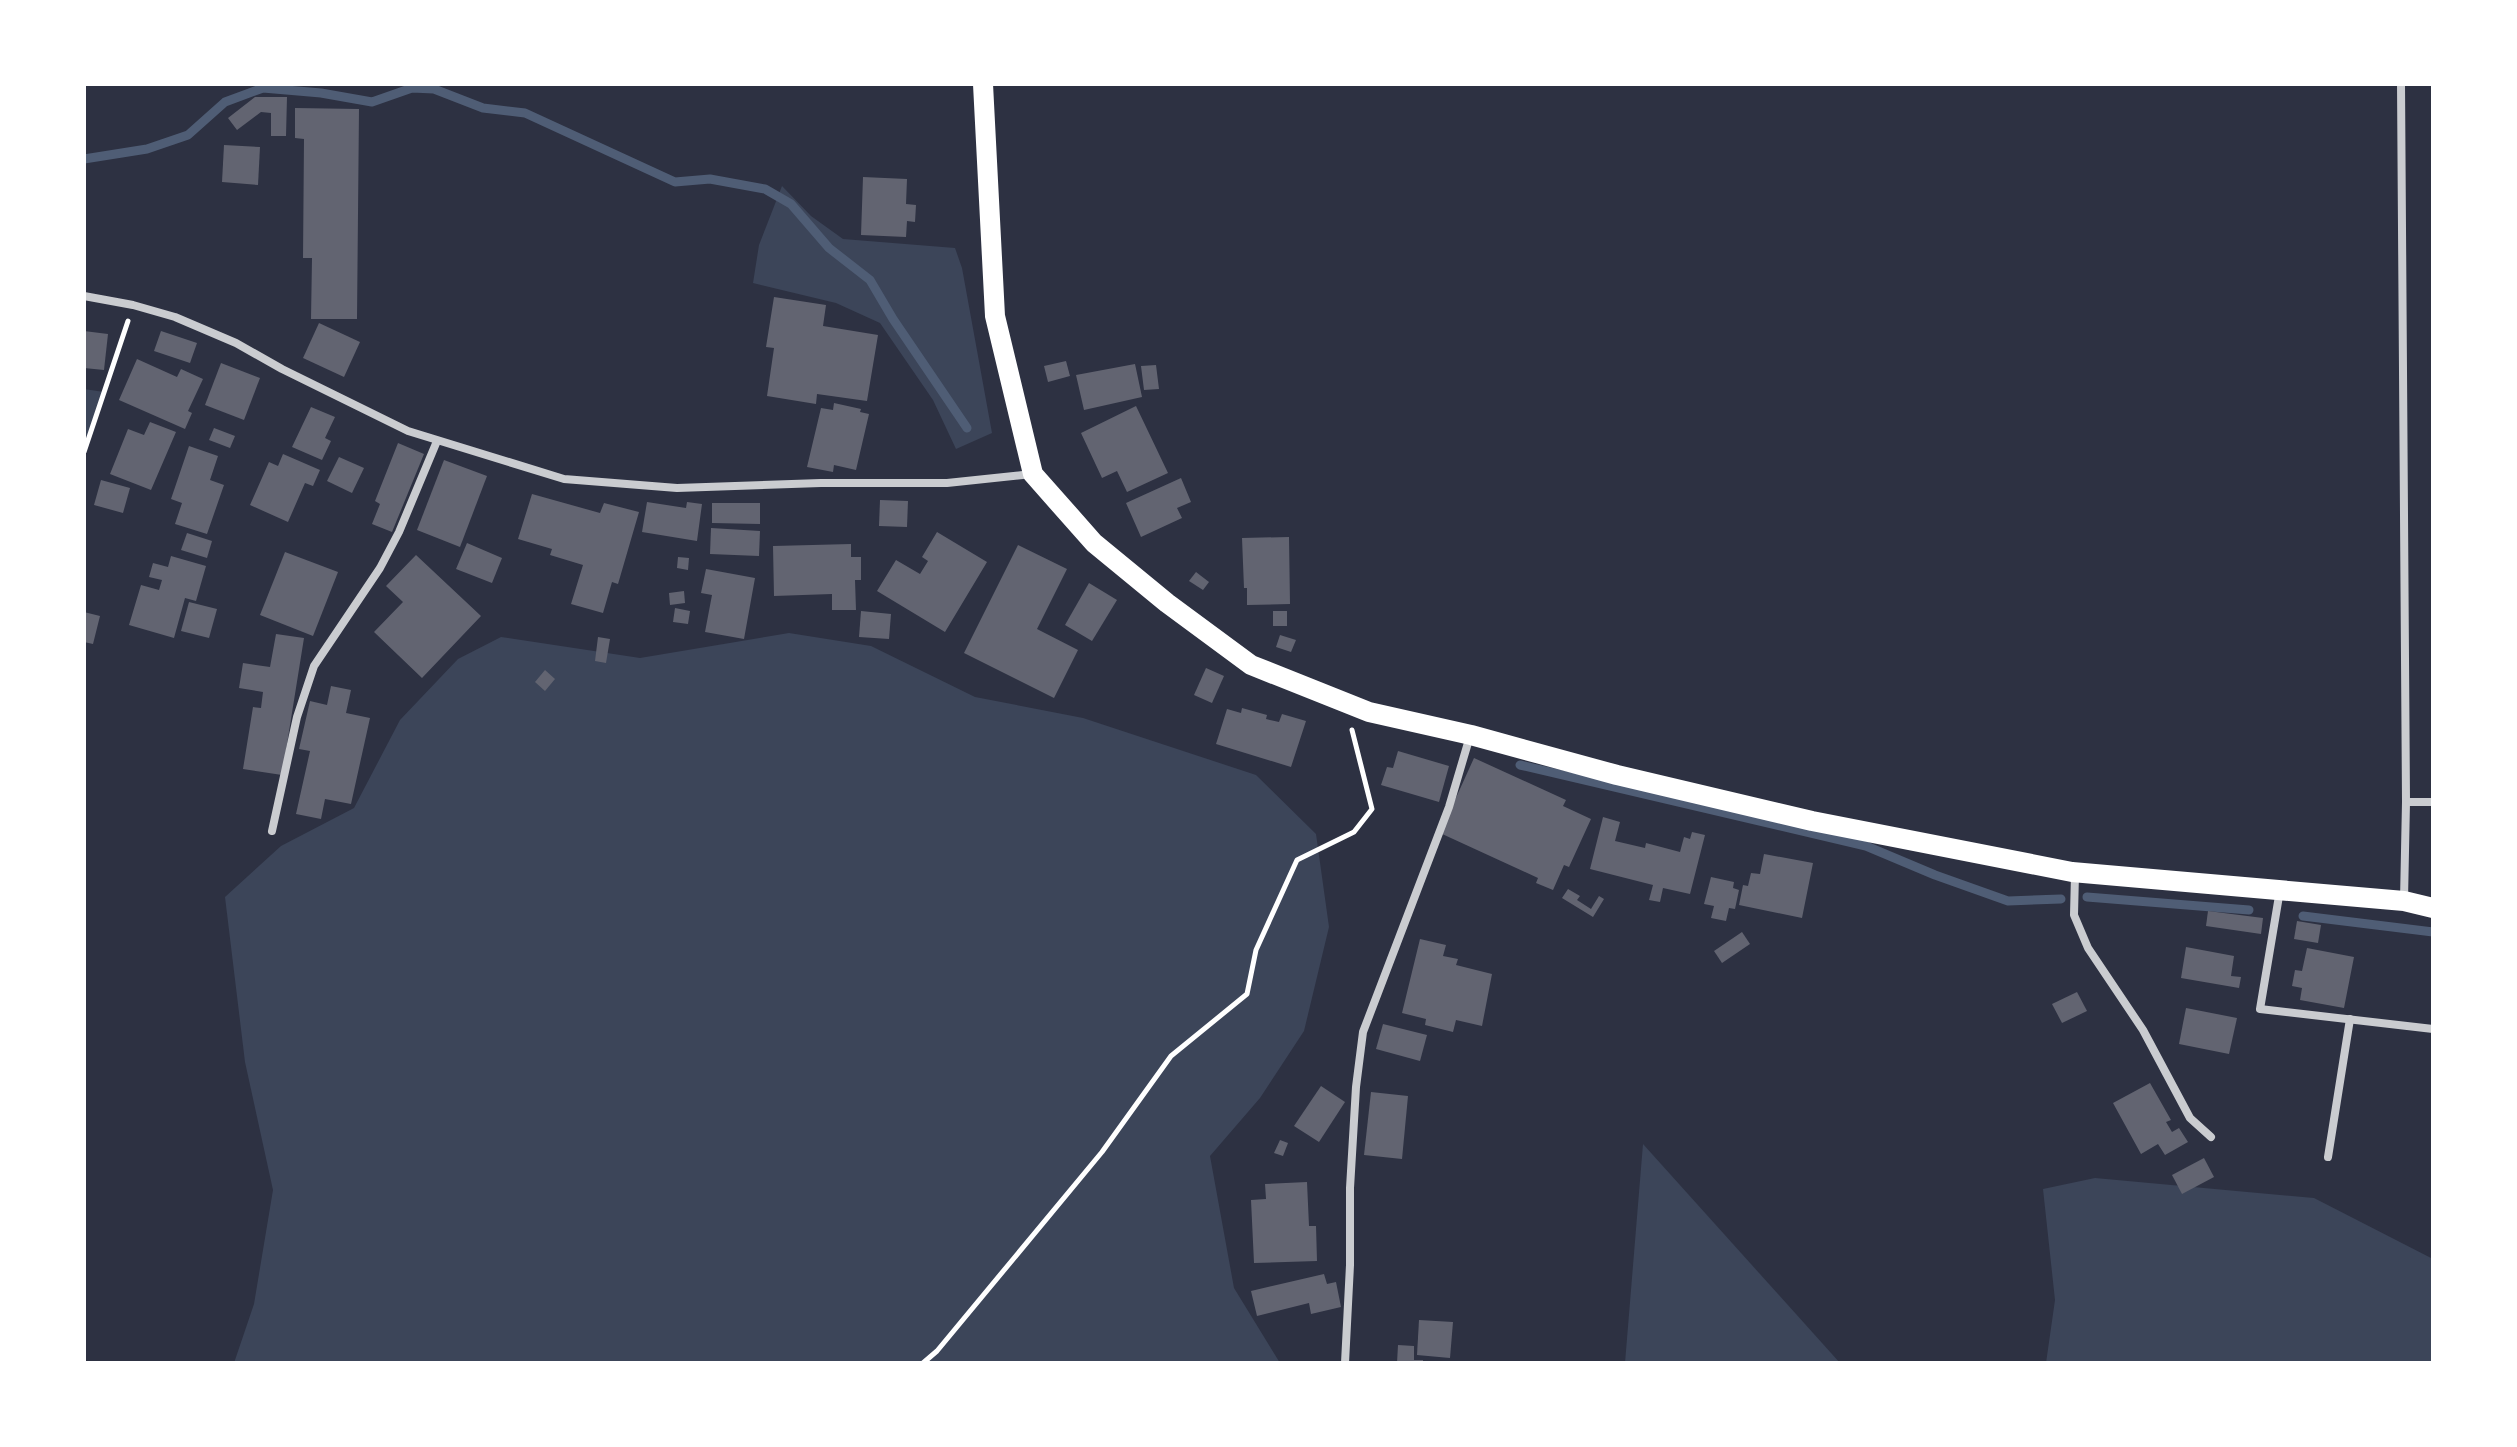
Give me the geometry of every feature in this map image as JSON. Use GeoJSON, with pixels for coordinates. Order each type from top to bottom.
{"type":"FeatureCollection","features":[{"type":"Feature","properties":{"kind":"main road"},"geometry":{"type":"LineString","coordinates":[[983,84],[995,316],[1033,474],[1094,543],[1167,603],[1251,665],[1369,712],[1812,821],[2075,872],[2404,901],[2433,908]]}},
{"type":"Feature","properties":{"kind":"street"},"geometry":{"type":"LineString","coordinates":[[2401,84],[2404,901]]}},
{"type":"Feature","properties":{"kind":"street"},"geometry":{"type":"LineString","coordinates":[[84,296],[175,317],[236,343],[408,431],[564,479],[677,488],[947,483],[1033,474]]}},
{"type":"Feature","properties":{"kind":"street"},"geometry":{"type":"LineString","coordinates":[[272,831],[297,717],[314,666],[380,568],[399,532],[437,441]]}},
{"type":"Feature","properties":{"kind":"street"},"geometry":{"type":"LineString","coordinates":[[1345,1363],[1350,1188],[1356,1087],[1363,1032],[1449,807],[1471,735]]}},
{"type":"Feature","properties":{"kind":"street"},"geometry":{"type":"LineString","coordinates":[[2406,802],[2433,802]]}},
{"type":"Feature","properties":{"kind":"street"},"geometry":{"type":"LineString","coordinates":[[2075,872],[2074,915],[2088,948],[2143,1030],[2190,1118],[2211,1137]]}},
{"type":"Feature","properties":{"kind":"street"},"geometry":{"type":"LineString","coordinates":[[2280,890],[2260,1009],[2433,1029]]}},
{"type":"Feature","properties":{"kind":"street"},"geometry":{"type":"LineString","coordinates":[[2328,1157],[2350,1019]]}},
{"type":"Feature","properties":{"kind":"path"},"geometry":{"type":"LineString","coordinates":[[84,452],[133,305]]}},
{"type":"Feature","properties":{"kind":"path"},"geometry":{"type":"LineString","coordinates":[[923,1363],[937,1351],[1102,1152],[1171,1056],[1247,994],[1256,950],[1297,860],[1354,832],[1372,809],[1345,702]]}},
{"type":"Feature","properties":{"kind":"shaded area"},"geometry":{"type":"Polygon","coordinates":[[[782,186],[811,216],[843,239],[955,248],[962,268],[992,433],[956,449],[933,400],[880,323],[836,303],[753,283],[759,245],[782,186]]]}},
{"type":"Feature","properties":{"kind":"shaded area"},"geometry":{"type":"Polygon","coordinates":[[[84,389],[104,392],[84,457],[84,389]]]}},
{"type":"Feature","properties":{"kind":"shaded area"},"geometry":{"type":"Polygon","coordinates":[[[789,633],[871,646],[975,697],[1083,718],[1256,775],[1316,834],[1329,927],[1304,1031],[1260,1098],[1210,1156],[1234,1288],[1280,1363],[234,1363],[254,1304],[273,1190],[245,1062],[225,897],[281,846],[354,808],[400,720],[458,659],[501,637],[640,658],[789,633]]]}},
{"type":"Feature","properties":{"kind":"shaded area"},"geometry":{"type":"Polygon","coordinates":[[[1643,1144],[1840,1363],[1625,1363],[1643,1144]]]}},
{"type":"Feature","properties":{"kind":"shaded area"},"geometry":{"type":"Polygon","coordinates":[[[2095,1178],[2314,1198],[2433,1259],[2433,1363],[2046,1363],[2055,1300],[2043,1189],[2095,1178]]]}},
{"type":"Feature","properties":{"kind":"building"},"geometry":{"type":"Polygon","coordinates":[[[255,97],[287,97],[286,136],[271,136],[271,113],[261,112],[237,130],[228,118],[255,97]]]}},
{"type":"Feature","properties":{"kind":"building"},"geometry":{"type":"Polygon","coordinates":[[[295,108],[359,109],[357,319],[311,319],[312,258],[303,258],[304,139],[295,138],[295,108]]]}},
{"type":"Feature","properties":{"kind":"building"},"geometry":{"type":"Polygon","coordinates":[[[224,145],[260,147],[258,185],[222,182],[224,145]]]}},
{"type":"Feature","properties":{"kind":"building"},"geometry":{"type":"Polygon","coordinates":[[[863,177],[907,179],[906,204],[916,205],[915,222],[907,221],[906,237],[861,235],[863,177]]]}},
{"type":"Feature","properties":{"kind":"building"},"geometry":{"type":"Polygon","coordinates":[[[774,297],[826,305],[823,326],[878,335],[867,401],[817,394],[816,404],[767,396],[774,348],[766,347],[774,297]]]}},
{"type":"Feature","properties":{"kind":"building"},"geometry":{"type":"Polygon","coordinates":[[[319,323],[360,342],[344,377],[303,358],[319,323]]]}},
{"type":"Feature","properties":{"kind":"building"},"geometry":{"type":"Polygon","coordinates":[[[84,331],[108,334],[104,370],[84,368],[84,331]]]}},
{"type":"Feature","properties":{"kind":"building"},"geometry":{"type":"Polygon","coordinates":[[[161,331],[197,343],[190,363],[154,351],[161,331]]]}},
{"type":"Feature","properties":{"kind":"building"},"geometry":{"type":"Polygon","coordinates":[[[137,359],[177,377],[181,369],[203,379],[188,411],[192,413],[185,429],[119,400],[137,359]]]}},
{"type":"Feature","properties":{"kind":"building"},"geometry":{"type":"Polygon","coordinates":[[[1066,361],[1070,376],[1048,382],[1044,366],[1066,361]]]}},
{"type":"Feature","properties":{"kind":"building"},"geometry":{"type":"Polygon","coordinates":[[[221,363],[260,378],[244,420],[205,405],[221,363]]]}},
{"type":"Feature","properties":{"kind":"building"},"geometry":{"type":"Polygon","coordinates":[[[1135,364],[1142,397],[1084,410],[1076,375],[1135,364]]]}},
{"type":"Feature","properties":{"kind":"building"},"geometry":{"type":"Polygon","coordinates":[[[1156,365],[1159,389],[1144,390],[1141,366],[1156,365]]]}},
{"type":"Feature","properties":{"kind":"building"},"geometry":{"type":"Polygon","coordinates":[[[834,403],[869,414],[856,470],[834,465],[833,472],[807,467],[821,408],[833,410],[834,403]]]}},
{"type":"Feature","properties":{"kind":"building"},"geometry":{"type":"Polygon","coordinates":[[[1136,406],[1168,473],[1127,492],[1117,471],[1102,478],[1081,433],[1136,406]]]}},
{"type":"Feature","properties":{"kind":"building"},"geometry":{"type":"Polygon","coordinates":[[[311,407],[335,417],[325,438],[331,441],[322,460],[292,447],[311,407]]]}},
{"type":"Feature","properties":{"kind":"building"},"geometry":{"type":"Polygon","coordinates":[[[150,422],[176,432],[151,490],[110,474],[128,429],[144,435],[150,422]]]}},
{"type":"Feature","properties":{"kind":"building"},"geometry":{"type":"Polygon","coordinates":[[[214,428],[235,436],[230,448],[209,440],[214,428]]]}},
{"type":"Feature","properties":{"kind":"building"},"geometry":{"type":"Polygon","coordinates":[[[398,443],[424,454],[392,532],[372,524],[380,504],[375,501],[398,443]]]}},
{"type":"Feature","properties":{"kind":"building"},"geometry":{"type":"Polygon","coordinates":[[[189,446],[218,456],[210,480],[224,485],[207,534],[175,524],[182,503],[171,499],[189,446]]]}},
{"type":"Feature","properties":{"kind":"building"},"geometry":{"type":"Polygon","coordinates":[[[283,454],[320,470],[313,486],[305,483],[288,522],[250,505],[269,462],[278,466],[283,454]]]}},
{"type":"Feature","properties":{"kind":"building"},"geometry":{"type":"Polygon","coordinates":[[[339,457],[364,468],[352,493],[327,481],[339,457]]]}},
{"type":"Feature","properties":{"kind":"building"},"geometry":{"type":"Polygon","coordinates":[[[444,460],[487,476],[460,547],[417,530],[444,460]]]}},
{"type":"Feature","properties":{"kind":"building"},"geometry":{"type":"Polygon","coordinates":[[[1181,478],[1191,502],[1177,508],[1182,518],[1141,537],[1126,503],[1181,478]]]}},
{"type":"Feature","properties":{"kind":"building"},"geometry":{"type":"Polygon","coordinates":[[[101,480],[130,488],[123,513],[94,505],[101,480]]]}},
{"type":"Feature","properties":{"kind":"building"},"geometry":{"type":"Polygon","coordinates":[[[532,494],[600,513],[604,503],[639,512],[618,584],[612,582],[603,613],[571,604],[583,565],[550,555],[552,549],[518,539],[532,494]]]}},
{"type":"Feature","properties":{"kind":"building"},"geometry":{"type":"Polygon","coordinates":[[[880,500],[908,501],[907,527],[879,526],[880,500]]]}},
{"type":"Feature","properties":{"kind":"building"},"geometry":{"type":"Polygon","coordinates":[[[647,502],[686,508],[687,502],[702,504],[697,541],[642,532],[647,502]]]}},
{"type":"Feature","properties":{"kind":"building"},"geometry":{"type":"Polygon","coordinates":[[[712,503],[760,503],[760,524],[712,523],[712,503]]]}},
{"type":"Feature","properties":{"kind":"building"},"geometry":{"type":"Polygon","coordinates":[[[711,528],[760,531],[759,556],[710,554],[711,528]]]}},
{"type":"Feature","properties":{"kind":"building"},"geometry":{"type":"Polygon","coordinates":[[[937,532],[987,562],[945,632],[877,591],[896,560],[920,574],[928,561],[922,557],[937,532]]]}},
{"type":"Feature","properties":{"kind":"building"},"geometry":{"type":"Polygon","coordinates":[[[187,533],[212,541],[207,558],[181,550],[187,533]]]}},
{"type":"Feature","properties":{"kind":"building"},"geometry":{"type":"Polygon","coordinates":[[[1289,537],[1290,604],[1247,605],[1242,538],[1289,537]]]}},
{"type":"Feature","properties":{"kind":"building"},"geometry":{"type":"Polygon","coordinates":[[[467,543],[502,558],[492,583],[456,569],[467,543]]]}},
{"type":"Feature","properties":{"kind":"building"},"geometry":{"type":"Polygon","coordinates":[[[851,544],[851,557],[861,557],[861,580],[855,580],[856,610],[832,610],[832,594],[774,596],[773,546],[851,544]]]}},
{"type":"Feature","properties":{"kind":"building"},"geometry":{"type":"Polygon","coordinates":[[[1018,545],[1067,569],[1037,629],[1078,650],[1054,698],[964,653],[1018,545]]]}},
{"type":"Feature","properties":{"kind":"building"},"geometry":{"type":"Polygon","coordinates":[[[285,552],[338,572],[313,636],[260,615],[285,552]]]}},
{"type":"Feature","properties":{"kind":"building"},"geometry":{"type":"Polygon","coordinates":[[[416,555],[481,616],[422,678],[374,632],[403,602],[386,586],[416,555]]]}},
{"type":"Feature","properties":{"kind":"building"},"geometry":{"type":"Polygon","coordinates":[[[171,556],[206,566],[196,601],[185,598],[174,638],[129,625],[141,585],[159,590],[162,580],[149,577],[153,563],[168,567],[171,556]]]}},
{"type":"Feature","properties":{"kind":"building"},"geometry":{"type":"Polygon","coordinates":[[[678,557],[689,558],[688,570],[677,568],[678,557]]]}},
{"type":"Feature","properties":{"kind":"building"},"geometry":{"type":"Polygon","coordinates":[[[706,569],[755,578],[744,639],[705,632],[712,595],[701,593],[706,569]]]}},
{"type":"Feature","properties":{"kind":"building"},"geometry":{"type":"Polygon","coordinates":[[[1196,572],[1209,582],[1203,590],[1189,581],[1196,572]]]}},
{"type":"Feature","properties":{"kind":"building"},"geometry":{"type":"Polygon","coordinates":[[[1089,583],[1117,600],[1092,641],[1065,625],[1089,583]]]}},
{"type":"Feature","properties":{"kind":"building"},"geometry":{"type":"Polygon","coordinates":[[[684,591],[685,603],[670,605],[669,593],[684,591]]]}},
{"type":"Feature","properties":{"kind":"building"},"geometry":{"type":"Polygon","coordinates":[[[189,602],[217,609],[209,638],[181,631],[189,602]]]}},
{"type":"Feature","properties":{"kind":"building"},"geometry":{"type":"Polygon","coordinates":[[[675,608],[690,611],[688,624],[673,622],[675,608]]]}},
{"type":"Feature","properties":{"kind":"building"},"geometry":{"type":"Polygon","coordinates":[[[861,611],[891,614],[889,639],[859,637],[861,611]]]}},
{"type":"Feature","properties":{"kind":"building"},"geometry":{"type":"Polygon","coordinates":[[[1273,611],[1287,611],[1287,626],[1273,626],[1273,611]]]}},
{"type":"Feature","properties":{"kind":"building"},"geometry":{"type":"Polygon","coordinates":[[[84,612],[100,616],[93,644],[84,642],[84,612]]]}},
{"type":"Feature","properties":{"kind":"building"},"geometry":{"type":"Polygon","coordinates":[[[276,634],[304,638],[282,775],[243,769],[253,707],[261,708],[263,692],[239,688],[243,663],[270,667],[276,634]]]}},
{"type":"Feature","properties":{"kind":"building"},"geometry":{"type":"Polygon","coordinates":[[[1280,635],[1296,640],[1291,652],[1276,647],[1280,635]]]}},
{"type":"Feature","properties":{"kind":"building"},"geometry":{"type":"Polygon","coordinates":[[[598,637],[610,639],[606,663],[595,661],[598,637]]]}},
{"type":"Feature","properties":{"kind":"building"},"geometry":{"type":"Polygon","coordinates":[[[1206,668],[1224,676],[1212,703],[1194,695],[1206,668]]]}},
{"type":"Feature","properties":{"kind":"building"},"geometry":{"type":"Polygon","coordinates":[[[545,670],[555,679],[545,691],[535,682],[545,670]]]}},
{"type":"Feature","properties":{"kind":"building"},"geometry":{"type":"Polygon","coordinates":[[[331,686],[351,690],[346,713],[370,718],[351,804],[325,799],[321,819],[296,814],[310,751],[299,749],[310,701],[327,705],[331,686]]]}},
{"type":"Feature","properties":{"kind":"building"},"geometry":{"type":"Polygon","coordinates":[[[1242,708],[1279,722],[1282,714],[1306,721],[1291,767],[1216,744],[1227,709],[1241,713],[1242,708]]]}},
{"type":"Feature","properties":{"kind":"building"},"geometry":{"type":"Polygon","coordinates":[[[1398,751],[1449,766],[1439,802],[1381,785],[1387,767],[1393,768],[1398,751]]]}},
{"type":"Feature","properties":{"kind":"building"},"geometry":{"type":"Polygon","coordinates":[[[1474,758],[1566,800],[1563,806],[1591,819],[1569,867],[1564,865],[1553,890],[1536,883],[1538,878],[1440,833],[1474,758]]]}},
{"type":"Feature","properties":{"kind":"building"},"geometry":{"type":"Polygon","coordinates":[[[1603,817],[1620,822],[1615,841],[1645,848],[1646,843],[1680,852],[1684,837],[1690,839],[1692,832],[1705,835],[1690,894],[1663,888],[1660,902],[1649,900],[1653,885],[1590,869],[1603,817]]]}},
{"type":"Feature","properties":{"kind":"building"},"geometry":{"type":"Polygon","coordinates":[[[1764,854],[1813,863],[1802,918],[1739,905],[1743,885],[1748,886],[1751,873],[1760,874],[1764,854]]]}},
{"type":"Feature","properties":{"kind":"building"},"geometry":{"type":"Polygon","coordinates":[[[1711,877],[1734,882],[1733,888],[1739,890],[1735,909],[1729,908],[1726,921],[1711,918],[1714,906],[1704,904],[1711,877]]]}},
{"type":"Feature","properties":{"kind":"building"},"geometry":{"type":"Polygon","coordinates":[[[1568,889],[1580,896],[1577,900],[1591,909],[1599,896],[1604,899],[1593,917],[1562,898],[1568,889]]]}},
{"type":"Feature","properties":{"kind":"building"},"geometry":{"type":"Polygon","coordinates":[[[2208,911],[2263,918],[2261,934],[2206,926],[2208,911]]]}},
{"type":"Feature","properties":{"kind":"building"},"geometry":{"type":"Polygon","coordinates":[[[2297,921],[2321,925],[2318,943],[2294,939],[2297,921]]]}},
{"type":"Feature","properties":{"kind":"building"},"geometry":{"type":"Polygon","coordinates":[[[1742,932],[1750,944],[1722,963],[1714,951],[1742,932]]]}},
{"type":"Feature","properties":{"kind":"building"},"geometry":{"type":"Polygon","coordinates":[[[1420,939],[1446,945],[1443,956],[1458,959],[1456,965],[1492,974],[1482,1026],[1456,1020],[1453,1032],[1425,1025],[1426,1019],[1402,1013],[1420,939]]]}},
{"type":"Feature","properties":{"kind":"building"},"geometry":{"type":"Polygon","coordinates":[[[2186,947],[2234,956],[2231,976],[2241,977],[2239,988],[2181,978],[2186,947]]]}},
{"type":"Feature","properties":{"kind":"building"},"geometry":{"type":"Polygon","coordinates":[[[2307,948],[2354,957],[2344,1008],[2300,1000],[2302,988],[2292,986],[2295,970],[2302,971],[2307,948]]]}},
{"type":"Feature","properties":{"kind":"building"},"geometry":{"type":"Polygon","coordinates":[[[2077,992],[2087,1011],[2062,1023],[2052,1004],[2077,992]]]}},
{"type":"Feature","properties":{"kind":"building"},"geometry":{"type":"Polygon","coordinates":[[[2186,1008],[2237,1018],[2229,1054],[2179,1044],[2186,1008]]]}},
{"type":"Feature","properties":{"kind":"building"},"geometry":{"type":"Polygon","coordinates":[[[1383,1024],[1427,1035],[1420,1061],[1376,1049],[1383,1024]]]}},
{"type":"Feature","properties":{"kind":"building"},"geometry":{"type":"Polygon","coordinates":[[[2150,1083],[2171,1120],[2166,1122],[2172,1132],[2179,1128],[2188,1142],[2165,1155],[2158,1144],[2141,1154],[2113,1103],[2150,1083]]]}},
{"type":"Feature","properties":{"kind":"building"},"geometry":{"type":"Polygon","coordinates":[[[1321,1086],[1345,1102],[1319,1142],[1294,1126],[1321,1086]]]}},
{"type":"Feature","properties":{"kind":"building"},"geometry":{"type":"Polygon","coordinates":[[[1371,1092],[1408,1096],[1402,1159],[1364,1155],[1371,1092]]]}},
{"type":"Feature","properties":{"kind":"building"},"geometry":{"type":"Polygon","coordinates":[[[1280,1140],[1288,1143],[1283,1156],[1274,1153],[1280,1140]]]}},
{"type":"Feature","properties":{"kind":"building"},"geometry":{"type":"Polygon","coordinates":[[[2204,1158],[2214,1177],[2182,1194],[2172,1175],[2204,1158]]]}},
{"type":"Feature","properties":{"kind":"building"},"geometry":{"type":"Polygon","coordinates":[[[1307,1182],[1309,1226],[1316,1226],[1317,1261],[1254,1263],[1251,1200],[1266,1199],[1265,1184],[1307,1182]]]}},
{"type":"Feature","properties":{"kind":"building"},"geometry":{"type":"Polygon","coordinates":[[[1324,1274],[1327,1284],[1336,1282],[1341,1307],[1311,1314],[1309,1303],[1257,1316],[1251,1291],[1324,1274]]]}},
{"type":"Feature","properties":{"kind":"building"},"geometry":{"type":"Polygon","coordinates":[[[1419,1320],[1453,1322],[1450,1358],[1417,1355],[1419,1320]]]}},
{"type":"Feature","properties":{"kind":"building"},"geometry":{"type":"Polygon","coordinates":[[[1398,1345],[1414,1346],[1414,1360],[1423,1360],[1423,1363],[1397,1363],[1398,1345]]]}},
{"type":"Feature","properties":{"kind":"waterway"},"geometry":{"type":"LineString","coordinates":[[84,159],[147,149],[188,135],[225,102],[263,88],[321,93],[372,102],[412,88],[434,89],[483,108],[525,113],[675,182],[710,179],[765,189],[791,204],[829,248],[870,280],[967,428]]}},
{"type":"Feature","properties":{"kind":"waterway"},"geometry":{"type":"LineString","coordinates":[[1520,765],[1866,846],[2008,901],[2061,899]]}},
{"type":"Feature","properties":{"kind":"waterway"},"geometry":{"type":"LineString","coordinates":[[2087,897],[2249,910]]}},
{"type":"Feature","properties":{"kind":"waterway"},"geometry":{"type":"LineString","coordinates":[[2303,916],[2433,932]]}}]}
